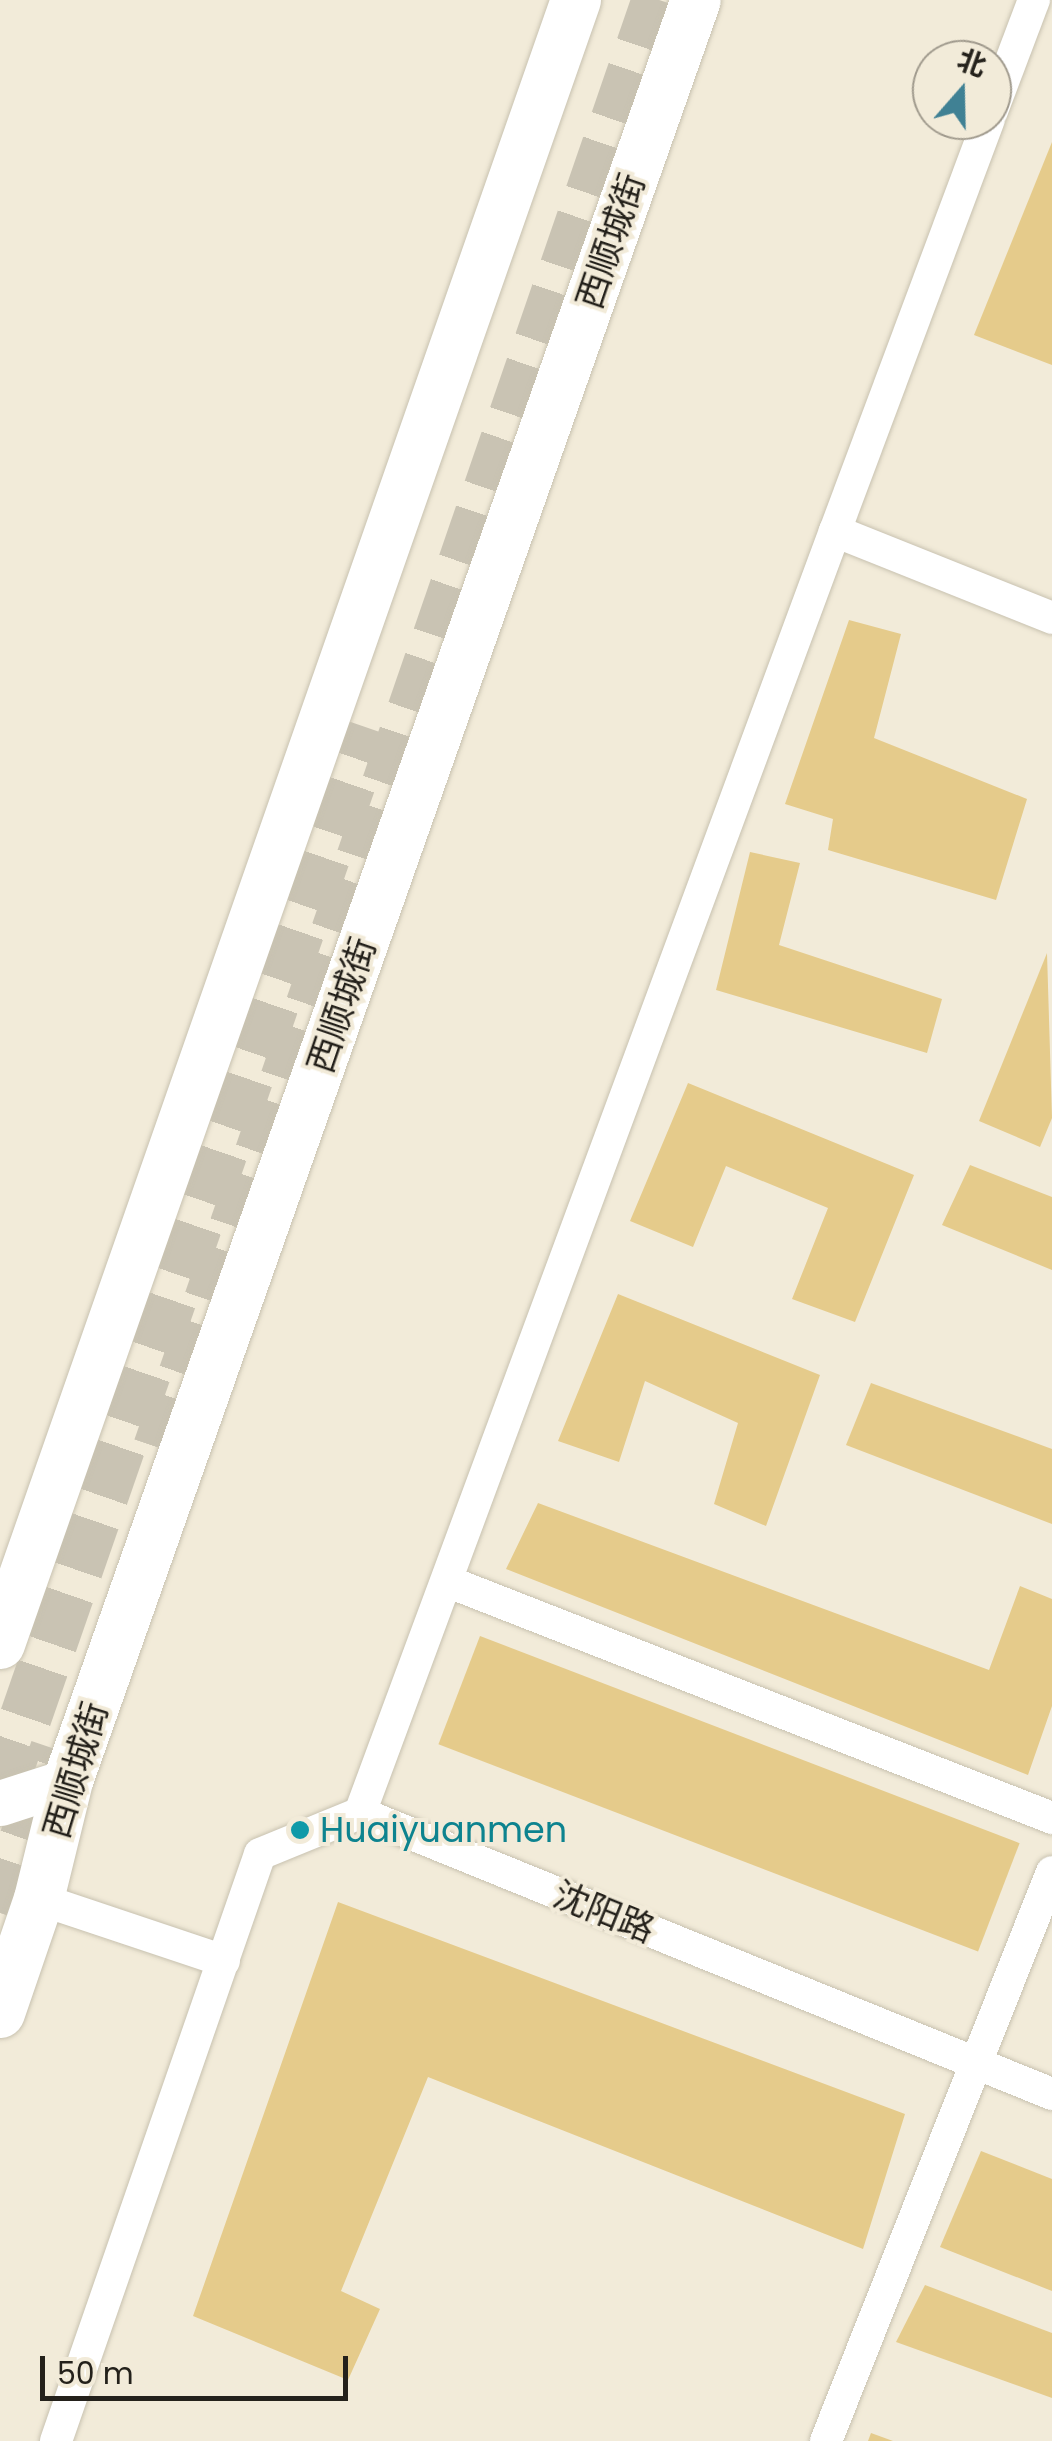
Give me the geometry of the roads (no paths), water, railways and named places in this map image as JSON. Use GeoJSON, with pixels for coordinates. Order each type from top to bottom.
{"type":"FeatureCollection","features":[{"type":"Feature","properties":{"kind":"main road"},"geometry":{"type":"LineString","coordinates":[[0,1644],[576,0]]}},
{"type":"Feature","properties":{"kind":"main road","name":"西顺城街"},"geometry":{"type":"LineString","coordinates":[[0,2014],[39,1899],[68,1781],[696,0]]}},
{"type":"Feature","properties":{"kind":"main road"},"geometry":{"type":"LineString","coordinates":[[0,1803],[68,1781]]}},
{"type":"Feature","properties":{"kind":"street"},"geometry":{"type":"LineString","coordinates":[[1012,59],[1034,0]]}},
{"type":"Feature","properties":{"kind":"street"},"geometry":{"type":"LineString","coordinates":[[56,2441],[260,1854],[360,1813],[981,140]]}},
{"type":"Feature","properties":{"kind":"street"},"geometry":{"type":"LineString","coordinates":[[835,530],[1052,618]]}},
{"type":"Feature","properties":{"kind":"street"},"geometry":{"type":"LineString","coordinates":[[449,1582],[1052,1818]]}},
{"type":"Feature","properties":{"kind":"street","name":"沈阳路"},"geometry":{"type":"LineString","coordinates":[[360,1813],[1052,2094]]}},
{"type":"Feature","properties":{"kind":"street"},"geometry":{"type":"LineString","coordinates":[[826,2441],[1052,1872]]}},
{"type":"Feature","properties":{"kind":"street"},"geometry":{"type":"LineString","coordinates":[[39,1899],[224,1960]]}},
{"type":"Feature","properties":{"kind":"tunnel"},"geometry":{"type":"LineString","coordinates":[[159,1448],[658,0]]}},
{"type":"Feature","properties":{"kind":"tunnel"},"geometry":{"type":"LineString","coordinates":[[0,1791],[369,728]]}},
{"type":"Feature","properties":{"kind":"tunnel"},"geometry":{"type":"LineString","coordinates":[[0,1913],[56,1749]]}},
{"type":"Feature","properties":{"kind":"place","name":"Huaiyuanmen"},"geometry":{"type":"Point","coordinates":[300,1830]}}]}
